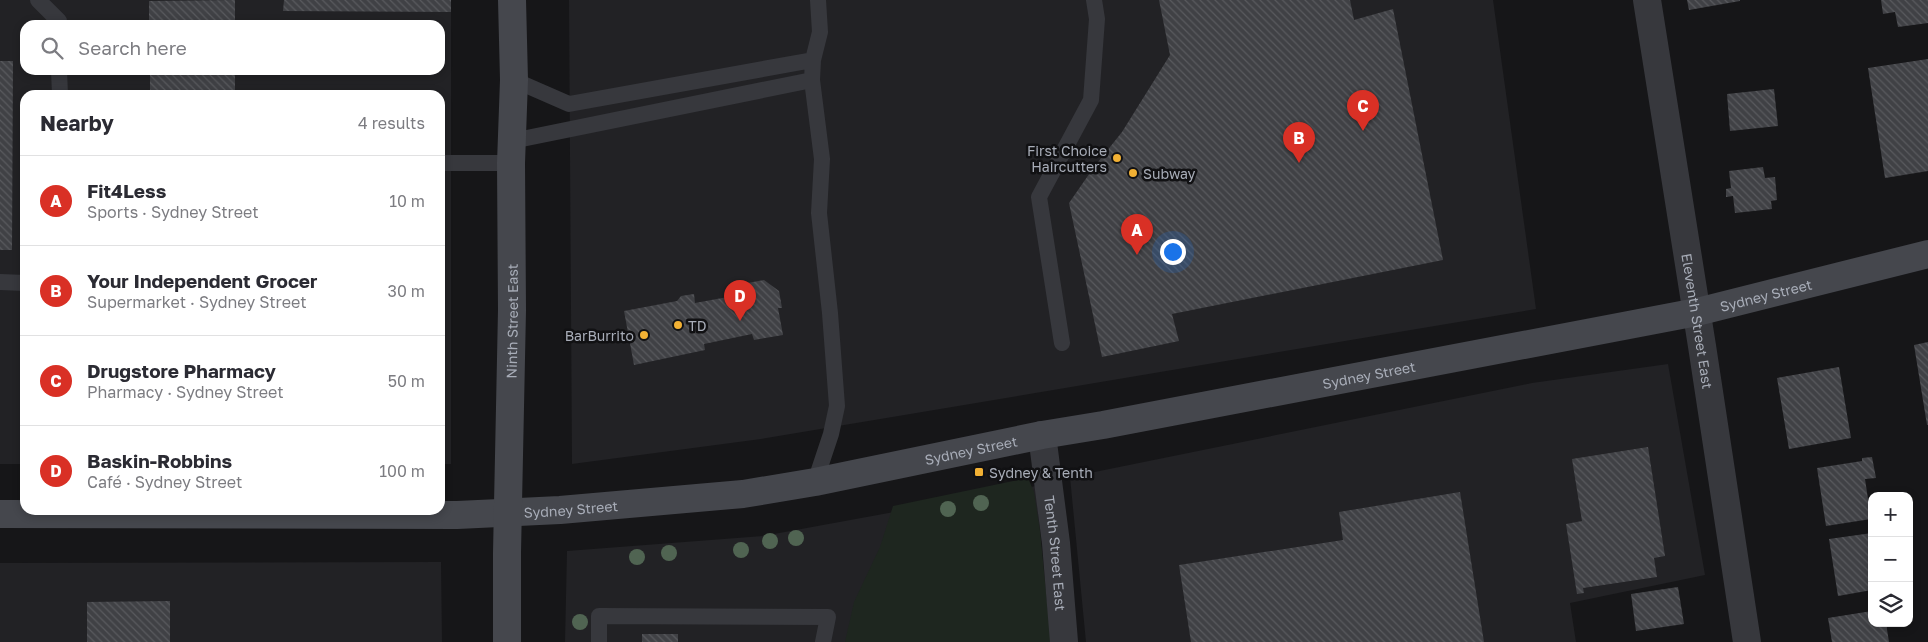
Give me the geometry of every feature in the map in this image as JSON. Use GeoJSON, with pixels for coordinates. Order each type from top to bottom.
{"type":"FeatureCollection","features":[{"type":"Feature","properties":{"kind":"street","name":"Ninth Street East"},"geometry":{"type":"LineString","coordinates":[[507,641],[512,310],[511,152],[514,80],[512,0]]}},
{"type":"Feature","properties":{"kind":"street","name":"Eleventh Street East"},"geometry":{"type":"LineString","coordinates":[[1647,0],[1697,312],[1746,642]]}},
{"type":"Feature","properties":{"kind":"street","name":"Sydney Street"},"geometry":{"type":"LineString","coordinates":[[445,515],[508,513],[743,494],[815,482],[1042,435],[1697,312],[1928,254]]}},
{"type":"Feature","properties":{"kind":"street","name":"Tenth Street East"},"geometry":{"type":"LineString","coordinates":[[1042,435],[1056,543],[1064,642]]}},
{"type":"Feature","properties":{"kind":"street","name":"Sydney Street"},"geometry":{"type":"LineString","coordinates":[[0,514],[20,513]]}},
{"type":"Feature","properties":{"kind":"lane"},"geometry":{"type":"LineString","coordinates":[[38,0],[58,20]]}},
{"type":"Feature","properties":{"kind":"lane"},"geometry":{"type":"LineString","coordinates":[[815,482],[831,434],[837,406],[830,314],[819,213],[822,159],[812,80],[813,60],[820,32],[818,0]]}},
{"type":"Feature","properties":{"kind":"lane"},"geometry":{"type":"LineString","coordinates":[[1062,344],[1039,197],[1091,100],[1097,19],[1094,0]]}},
{"type":"Feature","properties":{"kind":"lane"},"geometry":{"type":"LineString","coordinates":[[514,80],[569,104],[813,60]]}},
{"type":"Feature","properties":{"kind":"lane"},"geometry":{"type":"LineString","coordinates":[[59,75],[60,90]]}},
{"type":"Feature","properties":{"kind":"lane"},"geometry":{"type":"LineString","coordinates":[[445,162],[511,152],[812,80]]}},
{"type":"Feature","properties":{"kind":"lane"},"geometry":{"type":"LineString","coordinates":[[0,282],[20,283]]}},
{"type":"Feature","properties":{"kind":"lane"},"geometry":{"type":"LineString","coordinates":[[599,642],[599,616],[828,616],[822,642]]}},
{"type":"Feature","properties":{"kind":"shaded area"},"geometry":{"type":"Polygon","coordinates":[[[0,0],[451,0],[451,464],[445,464],[445,90],[20,90],[20,464],[0,464],[0,0]]]}},
{"type":"Feature","properties":{"kind":"shaded area"},"geometry":{"type":"Polygon","coordinates":[[[569,0],[1493,0],[1536,309],[761,439],[572,464],[569,0]]]}},
{"type":"Feature","properties":{"kind":"shaded area"},"geometry":{"type":"Polygon","coordinates":[[[1668,364],[1705,575],[1570,603],[1576,642],[1086,642],[1070,477],[1532,383],[1668,364]]]}},
{"type":"Feature","properties":{"kind":"shaded area"},"geometry":{"type":"Polygon","coordinates":[[[1028,478],[1034,492],[1040,531],[1051,642],[845,642],[854,602],[880,547],[893,506],[1028,478]]]}},
{"type":"Feature","properties":{"kind":"shaded area"},"geometry":{"type":"Polygon","coordinates":[[[1036,486],[1049,642],[565,642],[567,551],[763,536],[1036,486]]]}},
{"type":"Feature","properties":{"kind":"shaded area"},"geometry":{"type":"Polygon","coordinates":[[[441,562],[442,642],[0,642],[0,563],[441,562]]]}},
{"type":"Feature","properties":{"kind":"building"},"geometry":{"type":"Polygon","coordinates":[[[235,0],[235,20],[149,20],[149,1],[235,0]]]}},
{"type":"Feature","properties":{"kind":"building"},"geometry":{"type":"Polygon","coordinates":[[[284,0],[451,0],[451,12],[283,11],[284,0]]]}},
{"type":"Feature","properties":{"kind":"building"},"geometry":{"type":"Polygon","coordinates":[[[1159,0],[1350,0],[1354,20],[1393,9],[1443,260],[1172,314],[1179,341],[1102,357],[1069,203],[1094,167],[1122,132],[1170,55],[1159,0]]]}},
{"type":"Feature","properties":{"kind":"building"},"geometry":{"type":"Polygon","coordinates":[[[1687,0],[1740,0],[1740,1],[1689,10],[1687,0]]]}},
{"type":"Feature","properties":{"kind":"building"},"geometry":{"type":"Polygon","coordinates":[[[1881,0],[1928,0],[1928,23],[1898,27],[1895,12],[1883,14],[1881,0]]]}},
{"type":"Feature","properties":{"kind":"building"},"geometry":{"type":"Polygon","coordinates":[[[1928,59],[1928,171],[1885,178],[1868,68],[1928,59]]]}},
{"type":"Feature","properties":{"kind":"building"},"geometry":{"type":"Polygon","coordinates":[[[0,61],[13,61],[12,250],[0,250],[0,61]]]}},
{"type":"Feature","properties":{"kind":"building"},"geometry":{"type":"Polygon","coordinates":[[[150,75],[235,75],[235,90],[150,90],[150,75]]]}},
{"type":"Feature","properties":{"kind":"building"},"geometry":{"type":"Polygon","coordinates":[[[1774,89],[1778,126],[1730,131],[1727,94],[1774,89]]]}},
{"type":"Feature","properties":{"kind":"building"},"geometry":{"type":"Polygon","coordinates":[[[1763,167],[1765,178],[1775,177],[1777,200],[1771,201],[1772,209],[1735,213],[1733,196],[1726,197],[1726,189],[1731,188],[1729,171],[1763,167]]]}},
{"type":"Feature","properties":{"kind":"building"},"geometry":{"type":"Polygon","coordinates":[[[764,280],[779,291],[782,308],[778,308],[783,335],[754,340],[752,334],[704,344],[705,350],[634,365],[624,311],[677,301],[681,296],[694,294],[695,303],[744,294],[742,284],[764,280]]]}},
{"type":"Feature","properties":{"kind":"building"},"geometry":{"type":"Polygon","coordinates":[[[1928,342],[1928,425],[1927,425],[1914,345],[1928,342]]]}},
{"type":"Feature","properties":{"kind":"building"},"geometry":{"type":"Polygon","coordinates":[[[1839,367],[1851,438],[1789,449],[1777,378],[1839,367]]]}},
{"type":"Feature","properties":{"kind":"building"},"geometry":{"type":"Polygon","coordinates":[[[1648,447],[1665,556],[1654,558],[1657,577],[1583,588],[1584,593],[1577,594],[1566,524],[1582,521],[1572,459],[1648,447]]]}},
{"type":"Feature","properties":{"kind":"building"},"geometry":{"type":"Polygon","coordinates":[[[1872,457],[1876,478],[1865,479],[1868,499],[1868,519],[1826,526],[1817,468],[1862,461],[1862,458],[1872,457]]]}},
{"type":"Feature","properties":{"kind":"building"},"geometry":{"type":"Polygon","coordinates":[[[1460,492],[1484,642],[1191,642],[1179,565],[1343,540],[1339,512],[1460,492]]]}},
{"type":"Feature","properties":{"kind":"building"},"geometry":{"type":"Polygon","coordinates":[[[1868,534],[1868,591],[1838,596],[1829,539],[1868,534]]]}},
{"type":"Feature","properties":{"kind":"building"},"geometry":{"type":"Polygon","coordinates":[[[1678,587],[1684,624],[1636,631],[1631,594],[1678,587]]]}},
{"type":"Feature","properties":{"kind":"building"},"geometry":{"type":"Polygon","coordinates":[[[170,601],[170,642],[87,642],[87,602],[170,601]]]}},
{"type":"Feature","properties":{"kind":"building"},"geometry":{"type":"Polygon","coordinates":[[[1868,612],[1868,627],[1887,627],[1889,642],[1832,642],[1828,618],[1868,612]]]}},
{"type":"Feature","properties":{"kind":"building"},"geometry":{"type":"Polygon","coordinates":[[[642,634],[678,634],[678,642],[642,642],[642,634]]]}},
{"type":"Feature","properties":{"kind":"place","name":"Drugstore Pharmacy"},"geometry":{"type":"Point","coordinates":[1363,131]}},
{"type":"Feature","properties":{"kind":"place","name":"First Choice Haircutters"},"geometry":{"type":"Point","coordinates":[1117,158]}},
{"type":"Feature","properties":{"kind":"place","name":"Your Independent Grocer"},"geometry":{"type":"Point","coordinates":[1299,163]}},
{"type":"Feature","properties":{"kind":"place","name":"Subway"},"geometry":{"type":"Point","coordinates":[1133,173]}},
{"type":"Feature","properties":{"kind":"place","name":"Fit4Less"},"geometry":{"type":"Point","coordinates":[1137,255]}},
{"type":"Feature","properties":{"kind":"place","name":"Baskin-Robbins"},"geometry":{"type":"Point","coordinates":[740,321]}},
{"type":"Feature","properties":{"kind":"place","name":"TD"},"geometry":{"type":"Point","coordinates":[678,325]}},
{"type":"Feature","properties":{"kind":"place","name":"BarBurrito"},"geometry":{"type":"Point","coordinates":[644,335]}},
{"type":"Feature","properties":{"kind":"place","name":"Sydney & Tenth"},"geometry":{"type":"Point","coordinates":[979,472]}}]}
